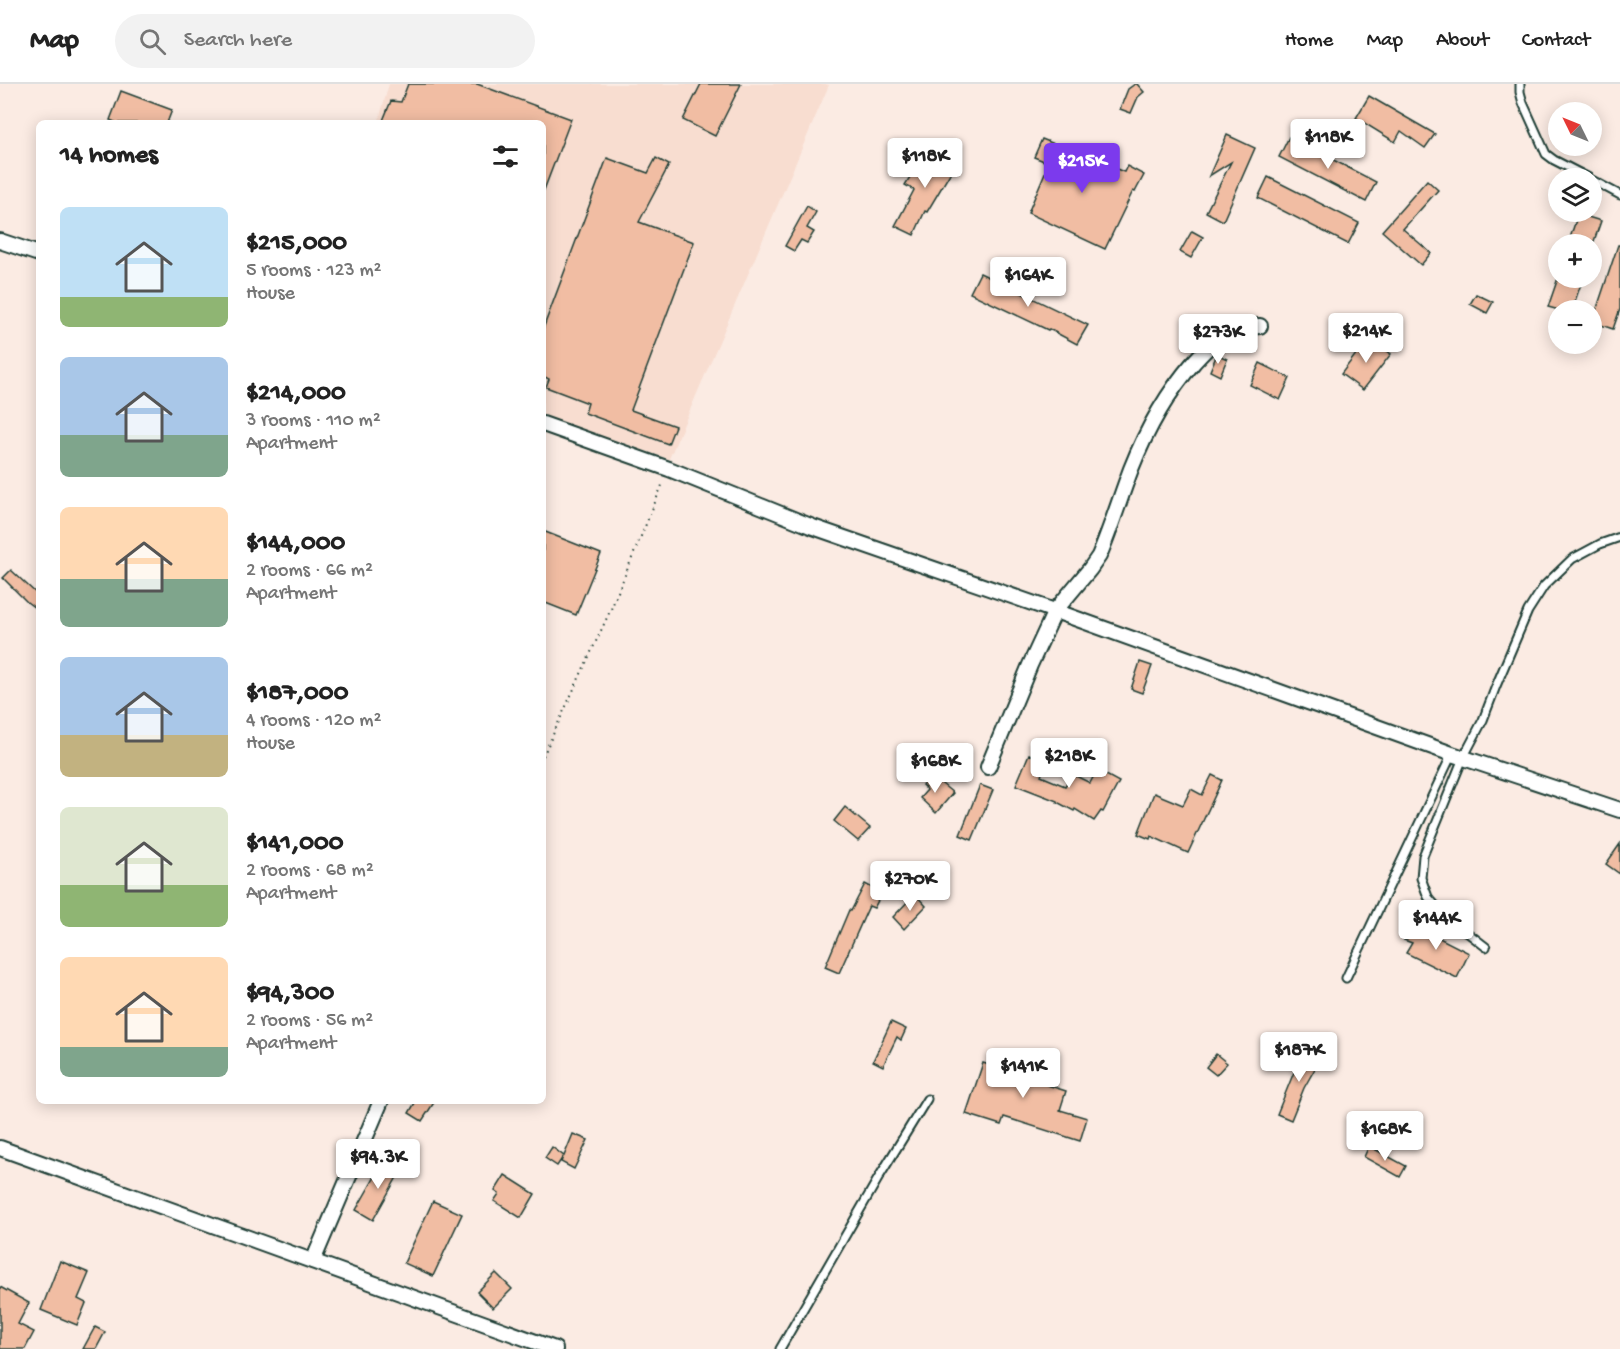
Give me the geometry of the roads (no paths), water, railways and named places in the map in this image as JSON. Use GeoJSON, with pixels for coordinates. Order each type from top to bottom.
{"type":"FeatureCollection","features":[{"type":"Feature","properties":{"kind":"street"},"geometry":{"type":"LineString","coordinates":[[0,240],[36,253]]}},
{"type":"Feature","properties":{"kind":"street"},"geometry":{"type":"LineString","coordinates":[[988,767],[1055,611],[1099,556],[1131,468],[1150,426],[1178,382],[1203,352],[1231,330],[1260,326]]}},
{"type":"Feature","properties":{"kind":"street"},"geometry":{"type":"LineString","coordinates":[[546,425],[669,469],[813,527],[1055,611],[1457,756],[1620,810]]}},
{"type":"Feature","properties":{"kind":"street"},"geometry":{"type":"LineString","coordinates":[[313,1261],[380,1104]]}},
{"type":"Feature","properties":{"kind":"street"},"geometry":{"type":"LineString","coordinates":[[0,1148],[555,1349]]}},
{"type":"Feature","properties":{"kind":"lane"},"geometry":{"type":"LineString","coordinates":[[1521,84],[1520,92],[1523,103],[1546,154],[1569,168]]}},
{"type":"Feature","properties":{"kind":"lane"},"geometry":{"type":"LineString","coordinates":[[1602,185],[1620,195]]}},
{"type":"Feature","properties":{"kind":"lane"},"geometry":{"type":"LineString","coordinates":[[1346,978],[1457,756],[1483,720],[1528,611],[1544,586],[1572,559],[1600,544],[1620,537]]}},
{"type":"Feature","properties":{"kind":"lane"},"geometry":{"type":"LineString","coordinates":[[1457,756],[1423,856],[1421,878],[1428,897],[1442,913],[1486,947]]}},
{"type":"Feature","properties":{"kind":"lane"},"geometry":{"type":"LineString","coordinates":[[780,1349],[879,1177],[927,1099]]}}]}
